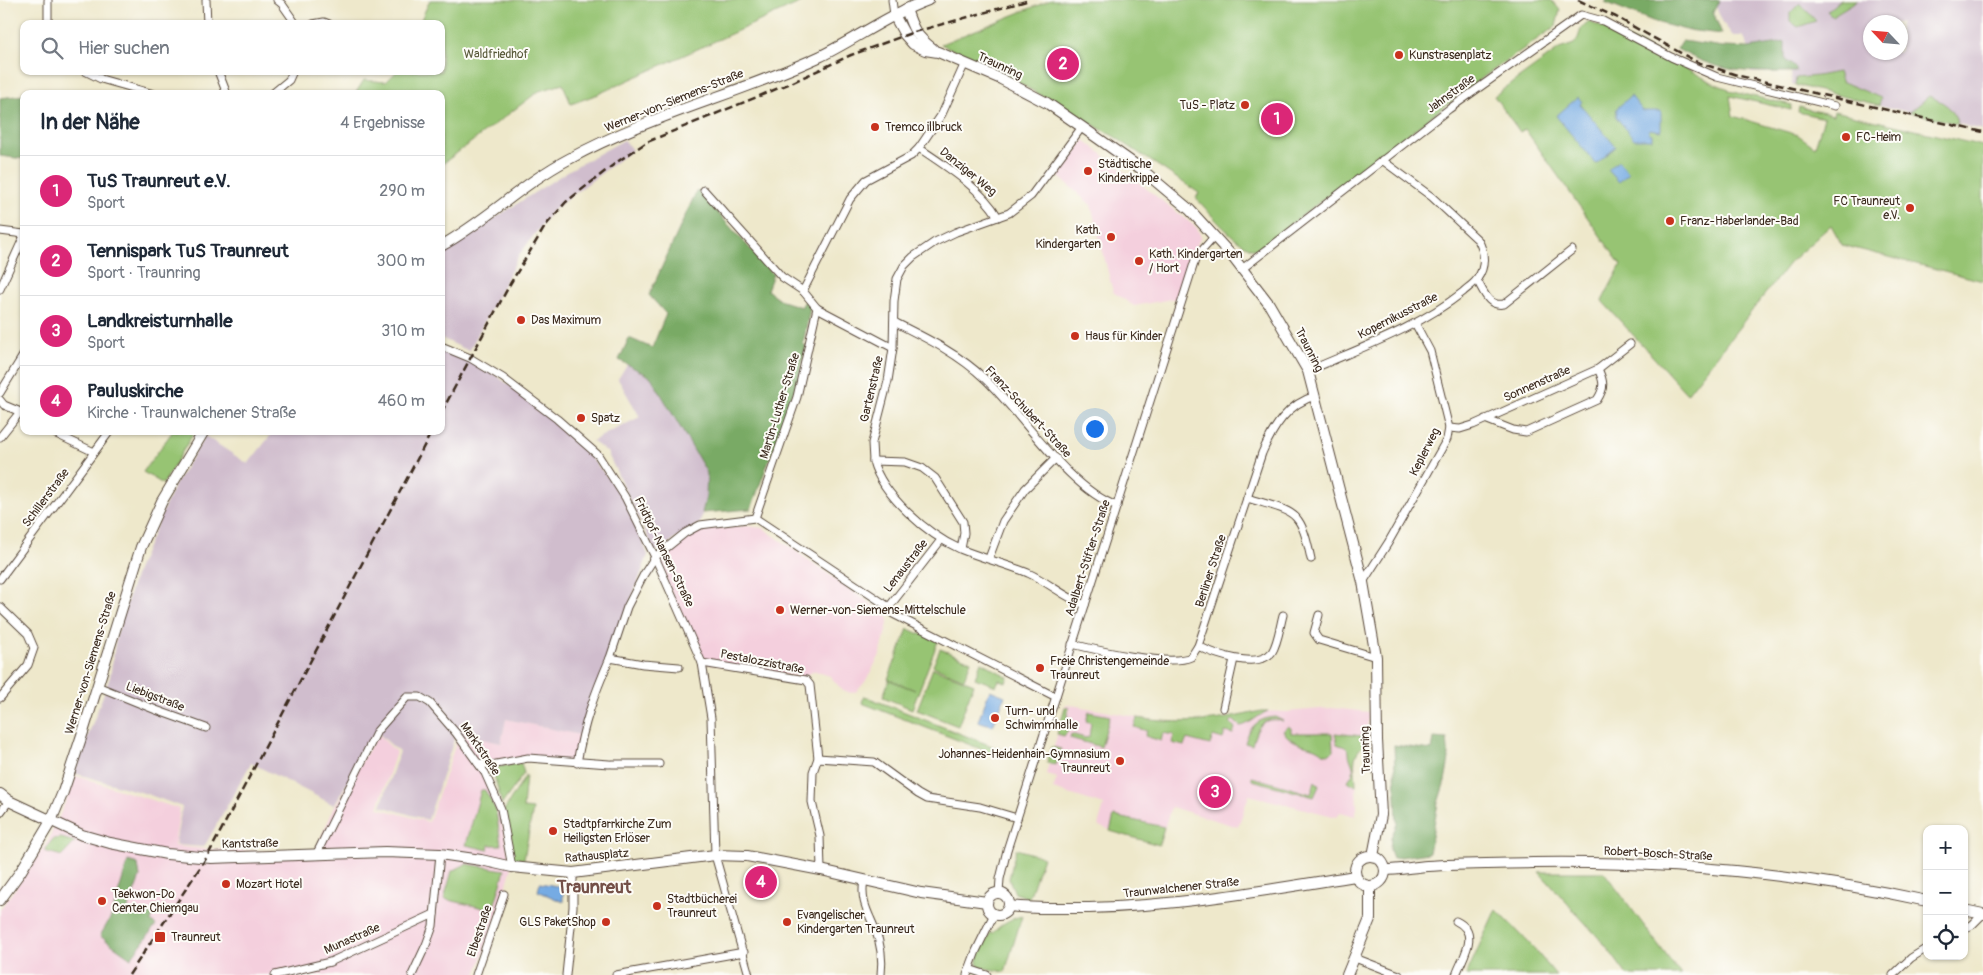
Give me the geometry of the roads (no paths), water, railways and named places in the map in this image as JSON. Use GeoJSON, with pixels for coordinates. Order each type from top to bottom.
{"type":"FeatureCollection","features":[{"type":"Feature","properties":{"kind":"street"},"geometry":{"type":"LineString","coordinates":[[48,0],[48,20]]}},
{"type":"Feature","properties":{"kind":"street"},"geometry":{"type":"LineString","coordinates":[[206,0],[207,20]]}},
{"type":"Feature","properties":{"kind":"street"},"geometry":{"type":"LineString","coordinates":[[277,0],[293,20]]}},
{"type":"Feature","properties":{"kind":"street"},"geometry":{"type":"LineString","coordinates":[[892,0],[894,15]]}},
{"type":"Feature","properties":{"kind":"street","name":"Werner-von-Siemens-Straße"},"geometry":{"type":"LineString","coordinates":[[445,244],[467,230],[538,177],[569,158],[626,132],[820,56],[894,15],[905,5],[928,0]]}},
{"type":"Feature","properties":{"kind":"street","name":"Traunring"},"geometry":{"type":"LineString","coordinates":[[905,5],[918,37],[938,52]]}},
{"type":"Feature","properties":{"kind":"street","name":"Traunring"},"geometry":{"type":"LineString","coordinates":[[894,15],[905,35],[913,44],[925,50],[938,52],[965,63],[1047,103],[1140,168],[1184,204],[1200,218],[1268,304],[1308,371],[1363,582],[1376,657],[1377,740],[1381,815],[1373,856]]}},
{"type":"Feature","properties":{"kind":"street","name":"Jahnstraße"},"geometry":{"type":"LineString","coordinates":[[1242,269],[1473,91],[1581,15],[1603,21],[1671,57],[1717,77],[1834,106]]}},
{"type":"Feature","properties":{"kind":"street"},"geometry":{"type":"LineString","coordinates":[[803,291],[850,199],[866,180],[911,156],[919,148],[942,114],[965,63]]}},
{"type":"Feature","properties":{"kind":"street"},"geometry":{"type":"LineString","coordinates":[[93,75],[140,90]]}},
{"type":"Feature","properties":{"kind":"street"},"geometry":{"type":"LineString","coordinates":[[220,75],[226,90]]}},
{"type":"Feature","properties":{"kind":"street"},"geometry":{"type":"LineString","coordinates":[[277,90],[290,80],[292,75]]}},
{"type":"Feature","properties":{"kind":"street"},"geometry":{"type":"LineString","coordinates":[[893,348],[894,301],[897,279],[904,266],[913,257],[935,242],[956,232],[1009,213],[1031,196],[1082,126]]}},
{"type":"Feature","properties":{"kind":"street","name":"Danziger Weg"},"geometry":{"type":"LineString","coordinates":[[919,148],[955,173],[991,205],[998,217]]}},
{"type":"Feature","properties":{"kind":"street"},"geometry":{"type":"LineString","coordinates":[[1382,160],[1432,197],[1478,240],[1484,255],[1483,265],[1477,280],[1492,304],[1496,306],[1504,304],[1572,250]]}},
{"type":"Feature","properties":{"kind":"street"},"geometry":{"type":"LineString","coordinates":[[704,190],[782,277],[803,291],[817,308]]}},
{"type":"Feature","properties":{"kind":"street"},"geometry":{"type":"LineString","coordinates":[[0,230],[20,234]]}},
{"type":"Feature","properties":{"kind":"street","name":"Adalbert-Stifter-Straße"},"geometry":{"type":"LineString","coordinates":[[999,893],[1002,867],[1017,818],[1196,257],[1215,236]]}},
{"type":"Feature","properties":{"kind":"street"},"geometry":{"type":"LineString","coordinates":[[0,289],[20,244]]}},
{"type":"Feature","properties":{"kind":"street","name":"Kopernikusstraße"},"geometry":{"type":"LineString","coordinates":[[1308,371],[1414,323],[1448,304],[1477,280]]}},
{"type":"Feature","properties":{"kind":"street","name":"Gartenstraße"},"geometry":{"type":"LineString","coordinates":[[817,308],[893,348],[888,381],[872,443],[873,461],[880,480],[888,491],[910,514],[941,540],[961,550],[989,558],[1030,574],[1085,605]]}},
{"type":"Feature","properties":{"kind":"street","name":"Martin-Luther-Straße"},"geometry":{"type":"LineString","coordinates":[[754,518],[797,397],[808,356],[817,308]]}},
{"type":"Feature","properties":{"kind":"street","name":"Franz-Schubert-Straße"},"geometry":{"type":"LineString","coordinates":[[894,322],[940,345],[985,379],[1078,482],[1109,503],[1117,506]]}},
{"type":"Feature","properties":{"kind":"street","name":"Keplerweg"},"geometry":{"type":"LineString","coordinates":[[1363,582],[1442,448],[1450,428],[1430,351],[1414,323]]}},
{"type":"Feature","properties":{"kind":"street","name":"Sonnenstraße"},"geometry":{"type":"LineString","coordinates":[[1450,428],[1460,429],[1485,420],[1598,369],[1630,344]]}},
{"type":"Feature","properties":{"kind":"street","name":"Fridtjof-Nansen-Straße"},"geometry":{"type":"LineString","coordinates":[[445,348],[470,358],[503,378],[557,419],[598,455],[625,497],[655,557],[702,663],[711,718],[715,855],[749,975]]}},
{"type":"Feature","properties":{"kind":"street"},"geometry":{"type":"LineString","coordinates":[[0,394],[20,361]]}},
{"type":"Feature","properties":{"kind":"street"},"geometry":{"type":"LineString","coordinates":[[1485,420],[1513,430],[1526,432],[1597,400],[1603,391],[1603,382],[1598,369]]}},
{"type":"Feature","properties":{"kind":"street","name":"Berliner Straße"},"geometry":{"type":"LineString","coordinates":[[1198,646],[1262,453],[1275,426],[1284,415],[1297,404],[1315,396]]}},
{"type":"Feature","properties":{"kind":"street"},"geometry":{"type":"LineString","coordinates":[[0,400],[4,405],[20,412]]}},
{"type":"Feature","properties":{"kind":"street"},"geometry":{"type":"LineString","coordinates":[[0,437],[20,415]]}},
{"type":"Feature","properties":{"kind":"street"},"geometry":{"type":"LineString","coordinates":[[58,435],[94,452]]}},
{"type":"Feature","properties":{"kind":"street","name":"Schillerstraße"},"geometry":{"type":"LineString","coordinates":[[0,579],[107,435]]}},
{"type":"Feature","properties":{"kind":"street","name":"Werner-von-Siemens-Straße"},"geometry":{"type":"LineString","coordinates":[[0,900],[21,871],[51,821],[63,792],[141,547],[162,501],[202,435]]}},
{"type":"Feature","properties":{"kind":"street"},"geometry":{"type":"LineString","coordinates":[[989,558],[1003,520],[1025,489],[1056,458]]}},
{"type":"Feature","properties":{"kind":"street"},"geometry":{"type":"LineString","coordinates":[[873,461],[905,462],[922,468],[935,478],[963,522],[964,533],[961,550]]}},
{"type":"Feature","properties":{"kind":"street"},"geometry":{"type":"LineString","coordinates":[[1247,498],[1287,511],[1298,518],[1305,532],[1311,559]]}},
{"type":"Feature","properties":{"kind":"street"},"geometry":{"type":"LineString","coordinates":[[577,762],[594,694],[610,658],[627,607],[644,574],[655,557],[685,533],[700,525],[754,518],[889,607],[893,614],[1056,697]]}},
{"type":"Feature","properties":{"kind":"street","name":"Lenaustraße"},"geometry":{"type":"LineString","coordinates":[[889,607],[941,540]]}},
{"type":"Feature","properties":{"kind":"street"},"geometry":{"type":"LineString","coordinates":[[0,607],[28,634],[34,648],[28,665],[0,698]]}},
{"type":"Feature","properties":{"kind":"street"},"geometry":{"type":"LineString","coordinates":[[1072,644],[1098,651],[1176,661],[1191,657],[1198,646],[1210,652],[1234,659],[1253,659],[1267,656],[1273,651],[1283,615]]}},
{"type":"Feature","properties":{"kind":"street"},"geometry":{"type":"LineString","coordinates":[[1319,615],[1314,633],[1319,640],[1376,657]]}},
{"type":"Feature","properties":{"kind":"street"},"geometry":{"type":"LineString","coordinates":[[610,658],[643,664],[679,667]]}},
{"type":"Feature","properties":{"kind":"street"},"geometry":{"type":"LineString","coordinates":[[1223,708],[1234,659]]}},
{"type":"Feature","properties":{"kind":"street","name":"Pestalozzistraße"},"geometry":{"type":"LineString","coordinates":[[702,663],[806,680],[812,691],[818,758],[813,772],[812,802],[820,836],[821,870]]}},
{"type":"Feature","properties":{"kind":"street","name":"Liebigstraße"},"geometry":{"type":"LineString","coordinates":[[97,686],[206,728]]}},
{"type":"Feature","properties":{"kind":"street","name":"Marktstraße"},"geometry":{"type":"LineString","coordinates":[[316,855],[377,731],[407,697],[420,697],[430,703],[456,733],[485,773],[501,809],[512,867]]}},
{"type":"Feature","properties":{"kind":"street"},"geometry":{"type":"LineString","coordinates":[[478,763],[491,765],[528,758],[610,764],[659,764]]}},
{"type":"Feature","properties":{"kind":"street"},"geometry":{"type":"LineString","coordinates":[[818,758],[874,762],[927,799],[980,807],[1017,818]]}},
{"type":"Feature","properties":{"kind":"street","name":"Kantstraße"},"geometry":{"type":"LineString","coordinates":[[0,794],[9,801],[82,835],[110,843],[167,854],[211,858],[385,852],[440,854],[512,867]]}},
{"type":"Feature","properties":{"kind":"street"},"geometry":{"type":"LineString","coordinates":[[0,813],[9,801]]}},
{"type":"Feature","properties":{"kind":"street"},"geometry":{"type":"LineString","coordinates":[[412,975],[433,926],[440,854]]}},
{"type":"Feature","properties":{"kind":"street"},"geometry":{"type":"LineString","coordinates":[[715,855],[760,858],[921,893],[987,902]]}},
{"type":"Feature","properties":{"kind":"street","name":"Rathausplatz"},"geometry":{"type":"LineString","coordinates":[[512,867],[573,873],[715,855]]}},
{"type":"Feature","properties":{"kind":"street"},"geometry":{"type":"LineString","coordinates":[[1366,856],[1373,856],[1382,861],[1386,870],[1381,882],[1370,887],[1360,883],[1355,876],[1355,866],[1358,861],[1366,856]]}},
{"type":"Feature","properties":{"kind":"street","name":"Robert-Bosch-Straße"},"geometry":{"type":"LineString","coordinates":[[1386,870],[1425,866],[1535,863],[1689,867],[1770,874],[1923,900]]}},
{"type":"Feature","properties":{"kind":"street"},"geometry":{"type":"LineString","coordinates":[[566,975],[573,907],[573,873]]}},
{"type":"Feature","properties":{"kind":"street","name":"Traunwalchener Straße"},"geometry":{"type":"LineString","coordinates":[[1009,906],[1040,909],[1136,907],[1313,884],[1355,876]]}},
{"type":"Feature","properties":{"kind":"street"},"geometry":{"type":"LineString","coordinates":[[864,881],[863,897],[876,931],[883,960],[881,975]]}},
{"type":"Feature","properties":{"kind":"street"},"geometry":{"type":"LineString","coordinates":[[1347,975],[1370,919],[1370,887]]}},
{"type":"Feature","properties":{"kind":"street"},"geometry":{"type":"LineString","coordinates":[[999,893],[1005,896],[1009,906],[1003,914],[994,914],[988,910],[987,902],[993,895],[999,893]]}},
{"type":"Feature","properties":{"kind":"street","name":"Elbestraße"},"geometry":{"type":"LineString","coordinates":[[476,975],[504,894]]}},
{"type":"Feature","properties":{"kind":"street"},"geometry":{"type":"LineString","coordinates":[[1968,911],[1983,914]]}},
{"type":"Feature","properties":{"kind":"street","name":"Munastraße"},"geometry":{"type":"LineString","coordinates":[[275,975],[330,962],[434,914]]}},
{"type":"Feature","properties":{"kind":"street"},"geometry":{"type":"LineString","coordinates":[[987,975],[968,972],[994,914]]}},
{"type":"Feature","properties":{"kind":"street"},"geometry":{"type":"LineString","coordinates":[[1968,927],[1983,914]]}},
{"type":"Feature","properties":{"kind":"street"},"geometry":{"type":"LineString","coordinates":[[1456,921],[1463,924],[1468,931],[1470,940],[1456,975]]}},
{"type":"Feature","properties":{"kind":"street"},"geometry":{"type":"LineString","coordinates":[[1893,975],[1911,958],[1923,950]]}},
{"type":"Feature","properties":{"kind":"street"},"geometry":{"type":"LineString","coordinates":[[616,975],[636,974],[744,952]]}},
{"type":"Feature","properties":{"kind":"street"},"geometry":{"type":"LineString","coordinates":[[1355,958],[1399,975]]}},
{"type":"Feature","properties":{"kind":"water"},"geometry":{"type":"Polygon","coordinates":[[[1631,96],[1643,111],[1661,111],[1661,131],[1649,129],[1652,139],[1634,139],[1616,117],[1617,108],[1631,96]]]}},
{"type":"Feature","properties":{"kind":"water"},"geometry":{"type":"Polygon","coordinates":[[[1578,97],[1582,102],[1580,104],[1616,147],[1596,164],[1556,116],[1578,97]]]}},
{"type":"Feature","properties":{"kind":"water"},"geometry":{"type":"Polygon","coordinates":[[[1618,161],[1629,173],[1619,182],[1608,170],[1618,161]]]}},
{"type":"Feature","properties":{"kind":"water"},"geometry":{"type":"Polygon","coordinates":[[[990,690],[1005,696],[993,726],[978,721],[990,690]]]}},
{"type":"Feature","properties":{"kind":"water"},"geometry":{"type":"Polygon","coordinates":[[[540,883],[563,887],[563,902],[538,891],[540,883]]]}},
{"type":"Feature","properties":{"kind":"railway"},"geometry":{"type":"LineString","coordinates":[[445,406],[510,284],[546,225],[566,202],[617,162],[647,142],[791,83],[851,55],[914,32],[1030,0]]}},
{"type":"Feature","properties":{"kind":"railway"},"geometry":{"type":"LineString","coordinates":[[1578,0],[1616,17],[1697,62],[1740,76],[1983,132]]}},
{"type":"Feature","properties":{"kind":"railway"},"geometry":{"type":"LineString","coordinates":[[129,975],[207,857],[430,435]]}},
{"type":"Feature","properties":{"kind":"place","name":"Kunstrasenplatz"},"geometry":{"type":"Point","coordinates":[1399,55]}},
{"type":"Feature","properties":{"kind":"place","name":"Tennispark TuS Traunreut"},"geometry":{"type":"Point","coordinates":[1063,64]}},
{"type":"Feature","properties":{"kind":"place","name":"TuS - Platz"},"geometry":{"type":"Point","coordinates":[1245,105]}},
{"type":"Feature","properties":{"kind":"place","name":"TuS Traunreut e.V."},"geometry":{"type":"Point","coordinates":[1277,119]}},
{"type":"Feature","properties":{"kind":"place","name":"Tremco illbruck"},"geometry":{"type":"Point","coordinates":[875,127]}},
{"type":"Feature","properties":{"kind":"place","name":"FC-Heim"},"geometry":{"type":"Point","coordinates":[1846,137]}},
{"type":"Feature","properties":{"kind":"place","name":"Städtische Kinderkrippe"},"geometry":{"type":"Point","coordinates":[1088,171]}},
{"type":"Feature","properties":{"kind":"place","name":"FC Traunreut e.V."},"geometry":{"type":"Point","coordinates":[1910,208]}},
{"type":"Feature","properties":{"kind":"place","name":"Franz-Haberlander-Bad"},"geometry":{"type":"Point","coordinates":[1670,221]}},
{"type":"Feature","properties":{"kind":"place","name":"Kath. Kindergarten"},"geometry":{"type":"Point","coordinates":[1111,237]}},
{"type":"Feature","properties":{"kind":"place","name":"Kath. Kindergarten / Hort"},"geometry":{"type":"Point","coordinates":[1139,261]}},
{"type":"Feature","properties":{"kind":"place","name":"Das Maximum"},"geometry":{"type":"Point","coordinates":[521,320]}},
{"type":"Feature","properties":{"kind":"place","name":"Haus für Kinder"},"geometry":{"type":"Point","coordinates":[1075,336]}},
{"type":"Feature","properties":{"kind":"place","name":"Spatz"},"geometry":{"type":"Point","coordinates":[581,418]}},
{"type":"Feature","properties":{"kind":"place","name":"Werner-von-Siemens-Mittelschule"},"geometry":{"type":"Point","coordinates":[780,610]}},
{"type":"Feature","properties":{"kind":"place","name":"Freie Christengemeinde Traunreut"},"geometry":{"type":"Point","coordinates":[1040,668]}},
{"type":"Feature","properties":{"kind":"place","name":"Turn- und Schwimmhalle"},"geometry":{"type":"Point","coordinates":[995,718]}},
{"type":"Feature","properties":{"kind":"place","name":"Johannes-Heidenhain-Gymnasium Traunreut"},"geometry":{"type":"Point","coordinates":[1120,761]}},
{"type":"Feature","properties":{"kind":"place","name":"Landkreisturnhalle"},"geometry":{"type":"Point","coordinates":[1215,792]}},
{"type":"Feature","properties":{"kind":"place","name":"Stadtpfarrkirche Zum Heiligsten Erlöser"},"geometry":{"type":"Point","coordinates":[553,831]}},
{"type":"Feature","properties":{"kind":"place","name":"Pauluskirche"},"geometry":{"type":"Point","coordinates":[761,882]}},
{"type":"Feature","properties":{"kind":"place","name":"Mozart Hotel"},"geometry":{"type":"Point","coordinates":[226,884]}},
{"type":"Feature","properties":{"kind":"place","name":"Taekwon-Do Center Chiemgau"},"geometry":{"type":"Point","coordinates":[102,901]}},
{"type":"Feature","properties":{"kind":"place","name":"Stadtbücherei Traunreut"},"geometry":{"type":"Point","coordinates":[657,906]}},
{"type":"Feature","properties":{"kind":"place","name":"GLS PaketShop"},"geometry":{"type":"Point","coordinates":[606,922]}},
{"type":"Feature","properties":{"kind":"place","name":"Evangelischer Kindergarten Traunreut"},"geometry":{"type":"Point","coordinates":[787,922]}},
{"type":"Feature","properties":{"kind":"place","name":"Traunreut"},"geometry":{"type":"Point","coordinates":[160,937]}},
{"type":"Feature","properties":{"kind":"district","name":"Traunreut"},"geometry":{"type":"Point","coordinates":[594,887]}},
{"type":"Feature","properties":{"kind":"park label","name":"Waldfriedhof"},"geometry":{"type":"Point","coordinates":[496,54]}}]}
